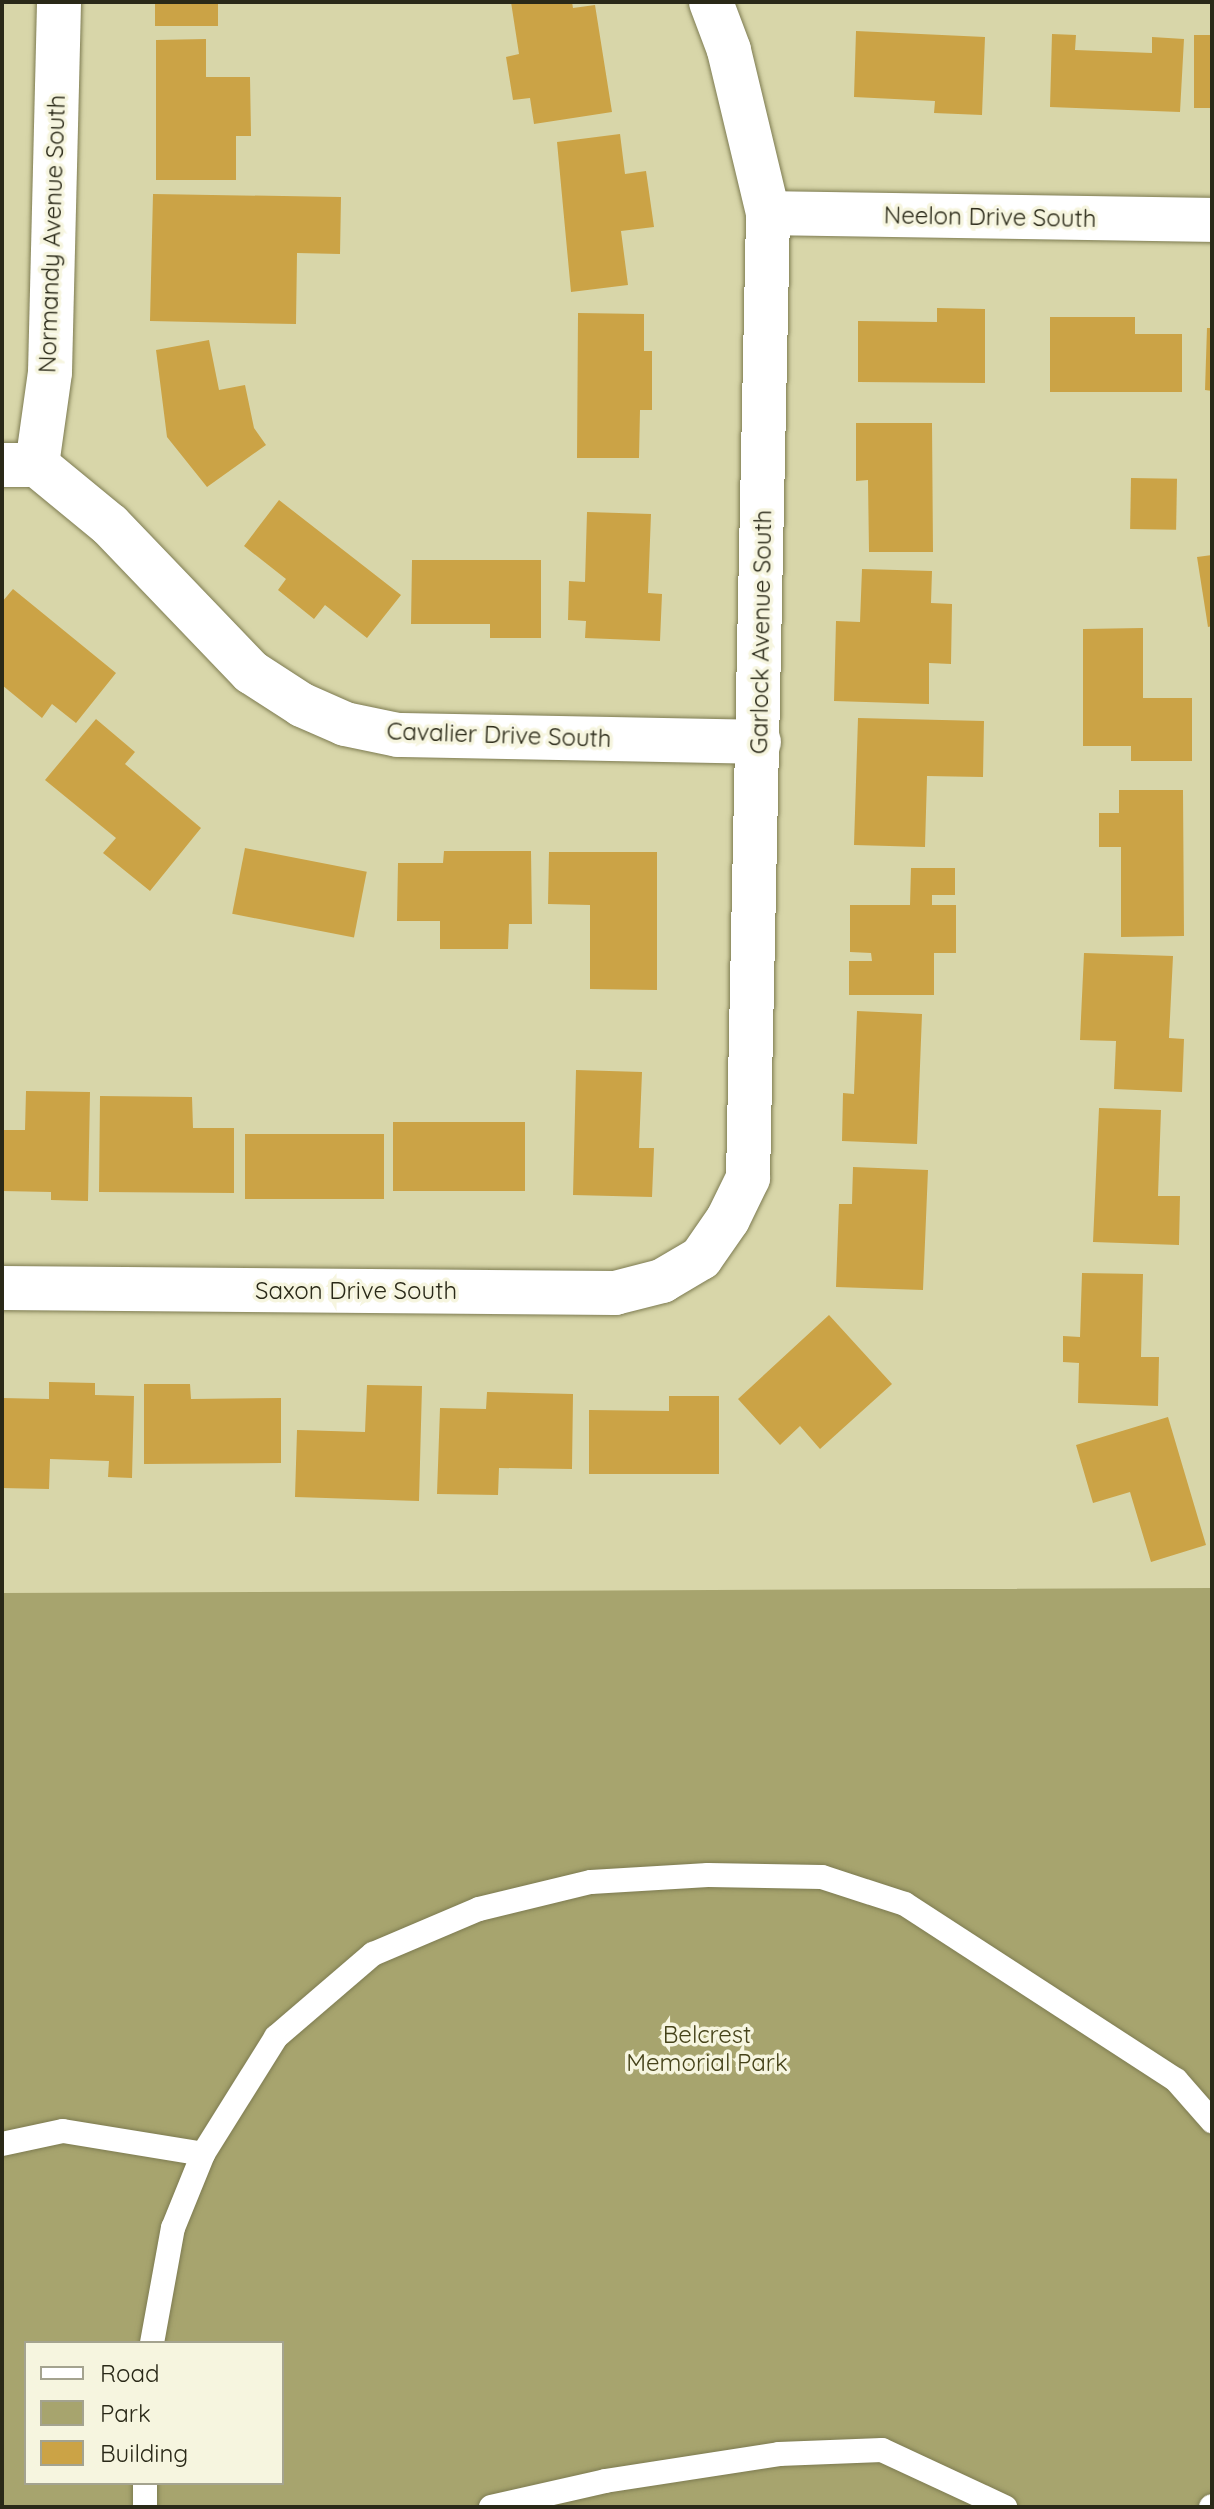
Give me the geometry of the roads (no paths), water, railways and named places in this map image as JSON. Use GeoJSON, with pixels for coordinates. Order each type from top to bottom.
{"type":"FeatureCollection","features":[{"type":"Feature","properties":{"kind":"street","name":"Normandy Avenue South"},"geometry":{"type":"LineString","coordinates":[[20,465],[50,372],[59,2]]}},
{"type":"Feature","properties":{"kind":"street","name":"Garlock Avenue South"},"geometry":{"type":"LineString","coordinates":[[701,1258],[748,1178],[768,213],[729,50],[711,2]]}},
{"type":"Feature","properties":{"kind":"street","name":"Neelon Drive South"},"geometry":{"type":"LineString","coordinates":[[768,213],[1212,220]]}},
{"type":"Feature","properties":{"kind":"street","name":"Cavalier Drive South"},"geometry":{"type":"LineString","coordinates":[[20,465],[110,525],[251,672],[302,705],[345,724],[398,735],[759,742]]}},
{"type":"Feature","properties":{"kind":"street","name":"Saxon Drive South"},"geometry":{"type":"LineString","coordinates":[[2,1288],[615,1293],[662,1281],[701,1258]]}},
{"type":"Feature","properties":{"kind":"lane"},"geometry":{"type":"LineString","coordinates":[[152,2341],[173,2228],[203,2154],[276,2037],[373,1954],[479,1909],[591,1882],[708,1875],[822,1877],[905,1904],[1176,2080],[1212,2121]]}},
{"type":"Feature","properties":{"kind":"lane"},"geometry":{"type":"LineString","coordinates":[[2,2144],[63,2131],[203,2154]]}},
{"type":"Feature","properties":{"kind":"lane"},"geometry":{"type":"LineString","coordinates":[[491,2507],[605,2481],[779,2454],[882,2450],[1005,2507]]}},
{"type":"Feature","properties":{"kind":"lane"},"geometry":{"type":"LineString","coordinates":[[145,2485],[145,2507]]}},
{"type":"Feature","properties":{"kind":"park label","name":"Belcrest Memorial Park"},"geometry":{"type":"Point","coordinates":[707,2049]}}]}
